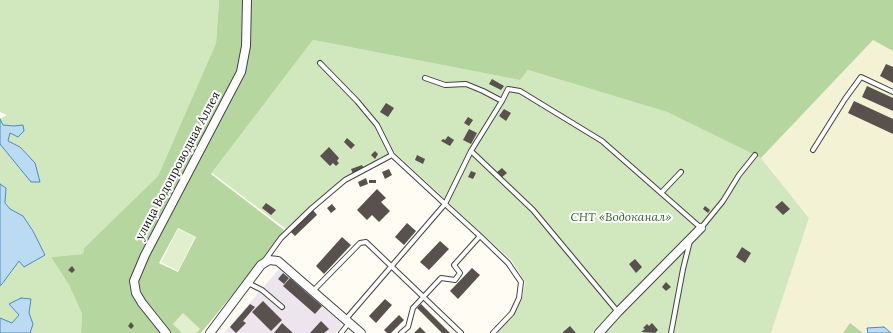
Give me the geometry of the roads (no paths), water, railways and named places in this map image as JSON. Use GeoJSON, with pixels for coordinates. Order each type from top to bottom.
{"type":"FeatureCollection","features":[{"type":"Feature","properties":{"kind":"street","name":"улица Водопроводная Аллея"},"geometry":{"type":"LineString","coordinates":[[166,333],[142,303],[136,293],[134,281],[148,249],[241,72],[246,46],[247,0]]}},
{"type":"Feature","properties":{"kind":"street"},"geometry":{"type":"LineString","coordinates":[[599,333],[701,228]]}},
{"type":"Feature","properties":{"kind":"street"},"geometry":{"type":"LineString","coordinates":[[210,333],[261,265],[269,260],[278,261],[361,333]]}},
{"type":"Feature","properties":{"kind":"lane"},"geometry":{"type":"LineString","coordinates":[[320,63],[357,101],[377,125],[392,155],[508,263],[521,282],[519,298],[512,313],[493,333]]}},
{"type":"Feature","properties":{"kind":"lane"},"geometry":{"type":"LineString","coordinates":[[813,150],[861,77],[893,92]]}},
{"type":"Feature","properties":{"kind":"lane"},"geometry":{"type":"LineString","coordinates":[[425,78],[444,85],[466,84],[502,101]]}},
{"type":"Feature","properties":{"kind":"lane"},"geometry":{"type":"LineString","coordinates":[[341,333],[348,321],[390,266],[444,204],[471,152],[508,89],[520,91],[602,141],[701,228],[723,201],[739,175],[755,155]]}},
{"type":"Feature","properties":{"kind":"lane"},"geometry":{"type":"LineString","coordinates":[[471,152],[533,210],[618,312]]}},
{"type":"Feature","properties":{"kind":"lane"},"geometry":{"type":"LineString","coordinates":[[261,265],[281,238],[312,208],[345,180],[392,155]]}},
{"type":"Feature","properties":{"kind":"lane"},"geometry":{"type":"LineString","coordinates":[[661,193],[681,172]]}},
{"type":"Feature","properties":{"kind":"lane"},"geometry":{"type":"LineString","coordinates":[[401,333],[408,327],[413,308],[441,278],[455,280],[460,273],[454,265],[480,236]]}},
{"type":"Feature","properties":{"kind":"lane"},"geometry":{"type":"LineString","coordinates":[[671,333],[683,269],[691,238]]}},
{"type":"Feature","properties":{"kind":"lane"},"geometry":{"type":"LineString","coordinates":[[313,291],[360,243],[366,242],[461,333]]}},
{"type":"Feature","properties":{"kind":"lane"},"geometry":{"type":"LineString","coordinates":[[247,283],[262,290],[282,307]]}},
{"type":"Feature","properties":{"kind":"water"},"geometry":{"type":"Polygon","coordinates":[[[0,119],[3,125],[23,125],[24,131],[18,137],[10,133],[8,141],[20,147],[35,163],[40,182],[31,182],[0,144],[0,119]]]}},
{"type":"Feature","properties":{"kind":"water"},"geometry":{"type":"Polygon","coordinates":[[[0,184],[6,188],[5,203],[10,209],[23,216],[33,231],[45,255],[24,267],[19,261],[0,286],[0,184]]]}},
{"type":"Feature","properties":{"kind":"water"},"geometry":{"type":"Polygon","coordinates":[[[21,298],[31,299],[29,313],[33,324],[30,333],[0,333],[0,318],[12,323],[19,315],[9,304],[21,298]]]}},
{"type":"Feature","properties":{"kind":"water"},"geometry":{"type":"Polygon","coordinates":[[[884,327],[891,333],[868,333],[867,328],[884,327]]]}},
{"type":"Feature","properties":{"kind":"park label","name":"СНТ «Водоканал»"},"geometry":{"type":"Point","coordinates":[621,218]}}]}
